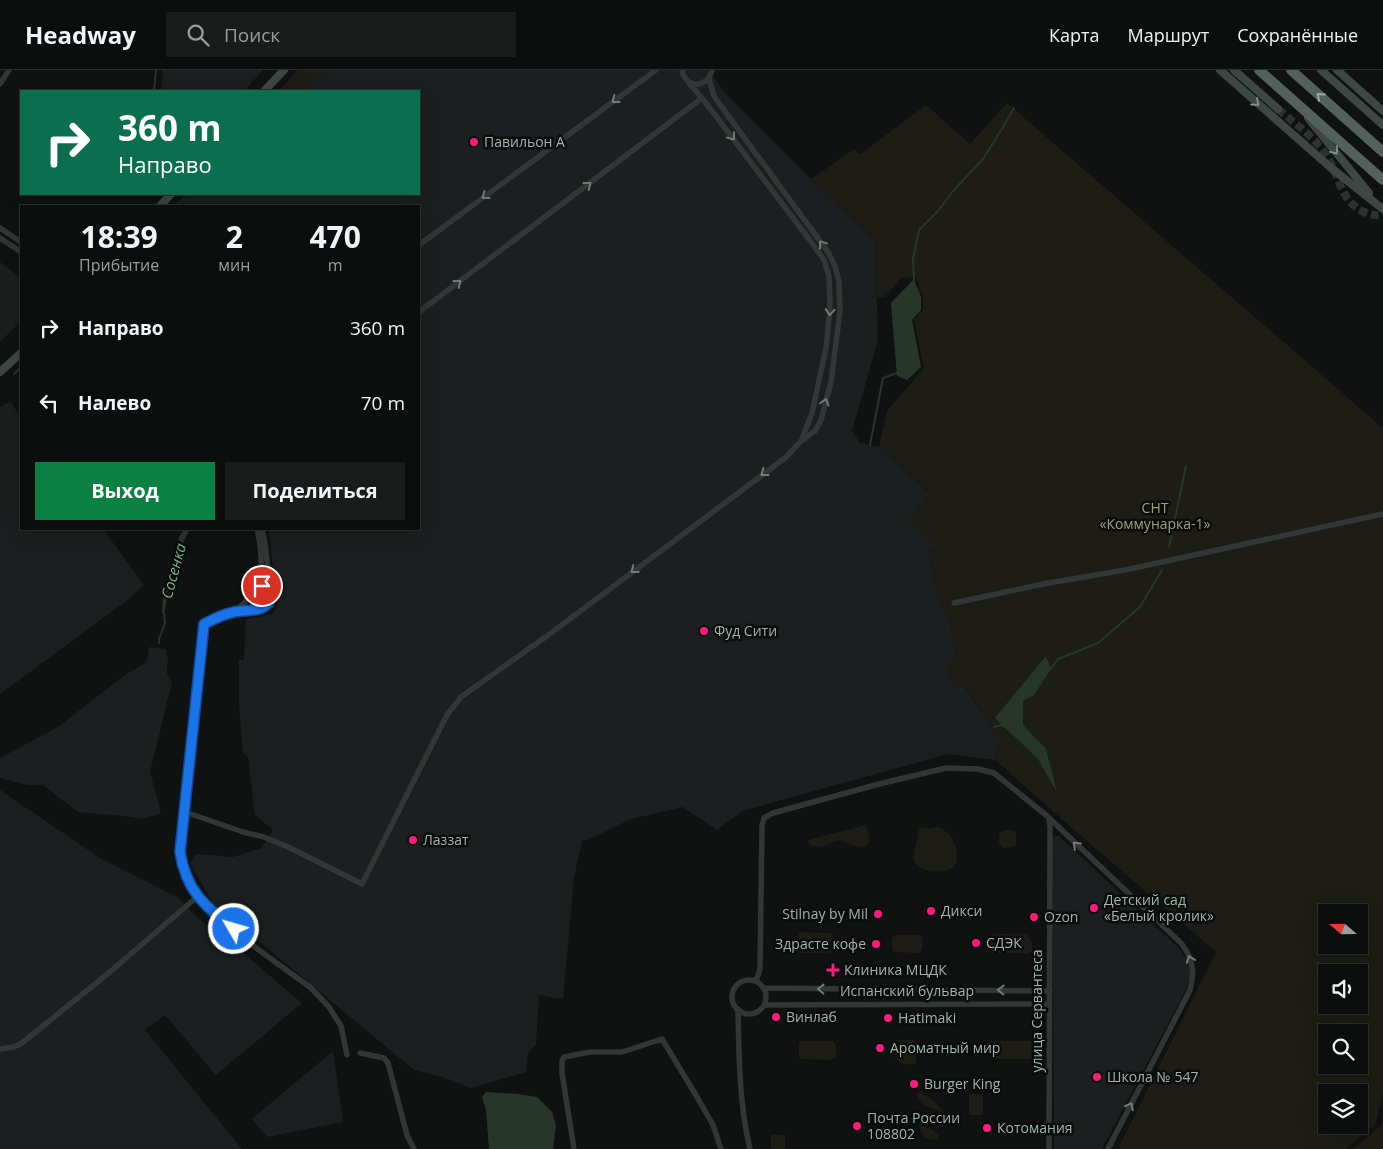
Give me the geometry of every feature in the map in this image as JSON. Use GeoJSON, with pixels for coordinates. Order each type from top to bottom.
{"type":"FeatureCollection","features":[{"type":"Feature","properties":{"kind":"highway"},"geometry":{"type":"LineString","coordinates":[[1259,70],[1383,180]]}},
{"type":"Feature","properties":{"kind":"highway"},"geometry":{"type":"LineString","coordinates":[[1291,70],[1383,152]]}},
{"type":"Feature","properties":{"kind":"main road"},"geometry":{"type":"LineString","coordinates":[[265,90],[284,70]]}},
{"type":"Feature","properties":{"kind":"main road"},"geometry":{"type":"LineString","coordinates":[[1220,70],[1330,167],[1382,208]]}},
{"type":"Feature","properties":{"kind":"main road"},"geometry":{"type":"LineString","coordinates":[[1234,70],[1278,109]]}},
{"type":"Feature","properties":{"kind":"main road"},"geometry":{"type":"LineString","coordinates":[[1321,70],[1383,125]]}},
{"type":"Feature","properties":{"kind":"main road"},"geometry":{"type":"LineString","coordinates":[[1337,70],[1383,111]]}},
{"type":"Feature","properties":{"kind":"main road"},"geometry":{"type":"LineString","coordinates":[[1293,100],[1382,208]]}},
{"type":"Feature","properties":{"kind":"main road"},"geometry":{"type":"LineString","coordinates":[[161,205],[170,195]]}},
{"type":"Feature","properties":{"kind":"main road"},"geometry":{"type":"LineString","coordinates":[[0,372],[20,354]]}},
{"type":"Feature","properties":{"kind":"street"},"geometry":{"type":"LineString","coordinates":[[0,84],[9,70]]}},
{"type":"Feature","properties":{"kind":"street"},"geometry":{"type":"LineString","coordinates":[[420,244],[656,70]]}},
{"type":"Feature","properties":{"kind":"street"},"geometry":{"type":"LineString","coordinates":[[185,812],[264,837],[362,884],[447,714],[461,697],[547,636],[785,458],[801,441],[815,430],[820,420],[831,382],[840,311],[839,282],[835,266],[828,252],[714,96],[709,79],[712,70]]}},
{"type":"Feature","properties":{"kind":"street"},"geometry":{"type":"LineString","coordinates":[[680,71],[824,260],[829,276],[830,308],[826,348],[812,413],[801,441]]}},
{"type":"Feature","properties":{"kind":"street"},"geometry":{"type":"LineString","coordinates":[[689,83],[697,85],[709,79]]}},
{"type":"Feature","properties":{"kind":"street"},"geometry":{"type":"LineString","coordinates":[[420,311],[702,98]]}},
{"type":"Feature","properties":{"kind":"street"},"geometry":{"type":"LineString","coordinates":[[0,228],[20,241]]}},
{"type":"Feature","properties":{"kind":"street"},"geometry":{"type":"LineString","coordinates":[[0,238],[20,251]]}},
{"type":"Feature","properties":{"kind":"street"},"geometry":{"type":"LineString","coordinates":[[954,603],[1043,584],[1125,570],[1383,514]]}},
{"type":"Feature","properties":{"kind":"street"},"geometry":{"type":"LineString","coordinates":[[257,530],[261,571],[258,587]]}},
{"type":"Feature","properties":{"kind":"street"},"geometry":{"type":"LineString","coordinates":[[262,530],[271,600],[262,609],[218,616],[204,624],[180,852],[182,867],[197,897],[209,909],[256,948],[311,988],[329,1007],[341,1026],[347,1055]]}},
{"type":"Feature","properties":{"kind":"street"},"geometry":{"type":"LineString","coordinates":[[235,612],[258,587],[268,588]]}},
{"type":"Feature","properties":{"kind":"street"},"geometry":{"type":"LineString","coordinates":[[252,594],[256,604],[262,606],[267,604]]}},
{"type":"Feature","properties":{"kind":"street"},"geometry":{"type":"LineString","coordinates":[[756,981],[760,969],[762,826],[764,818],[769,814],[879,784],[949,768],[978,769],[994,773],[1049,819],[1181,943],[1192,959],[1194,968],[1190,990],[1108,1149]]}},
{"type":"Feature","properties":{"kind":"street","name":"улица Сервантеса"},"geometry":{"type":"LineString","coordinates":[[1049,819],[1049,1149]]}},
{"type":"Feature","properties":{"kind":"street"},"geometry":{"type":"LineString","coordinates":[[1050,835],[1054,831],[1062,832]]}},
{"type":"Feature","properties":{"kind":"street"},"geometry":{"type":"LineString","coordinates":[[0,1049],[14,1047],[22,1043],[111,971],[197,897]]}},
{"type":"Feature","properties":{"kind":"street"},"geometry":{"type":"LineString","coordinates":[[738,1009],[747,1013],[757,1011],[764,1004],[766,994],[764,988],[756,981],[744,980],[735,988],[732,999],[738,1009],[740,1092],[750,1149]]}},
{"type":"Feature","properties":{"kind":"street","name":"Испанский бульвар"},"geometry":{"type":"LineString","coordinates":[[764,988],[1050,991]]}},
{"type":"Feature","properties":{"kind":"street","name":"Испанский бульвар"},"geometry":{"type":"LineString","coordinates":[[764,1004],[1050,1004]]}},
{"type":"Feature","properties":{"kind":"street"},"geometry":{"type":"LineString","coordinates":[[574,1149],[562,1073],[564,1057],[590,1052],[622,1052],[662,1040],[713,1125],[722,1149]]}},
{"type":"Feature","properties":{"kind":"street"},"geometry":{"type":"LineString","coordinates":[[360,1053],[384,1058],[388,1063],[407,1135],[414,1149]]}},
{"type":"Feature","properties":{"kind":"shaded area"},"geometry":{"type":"Polygon","coordinates":[[[162,70],[263,70],[245,90],[161,90],[162,70]]]}},
{"type":"Feature","properties":{"kind":"shaded area"},"geometry":{"type":"Polygon","coordinates":[[[298,70],[708,70],[725,93],[875,241],[878,340],[852,431],[860,443],[879,447],[930,493],[940,548],[928,551],[938,600],[950,624],[957,658],[948,661],[1003,744],[997,749],[995,760],[948,754],[742,811],[717,830],[683,807],[631,819],[588,840],[582,840],[574,878],[563,999],[539,995],[536,1044],[528,1053],[526,1072],[471,1088],[446,1078],[414,1070],[213,903],[190,863],[196,854],[233,857],[262,848],[273,830],[255,815],[248,757],[243,754],[239,706],[239,660],[244,660],[246,619],[273,614],[277,607],[268,530],[420,530],[420,205],[175,205],[185,195],[420,195],[420,90],[280,90],[298,70]]]}},
{"type":"Feature","properties":{"kind":"shaded area"},"geometry":{"type":"Polygon","coordinates":[[[0,262],[20,277],[20,322],[0,342],[0,262]]]}},
{"type":"Feature","properties":{"kind":"shaded area"},"geometry":{"type":"Polygon","coordinates":[[[10,401],[20,416],[20,530],[104,530],[144,585],[125,602],[0,694],[0,407],[10,401]]]}},
{"type":"Feature","properties":{"kind":"shaded area"},"geometry":{"type":"Polygon","coordinates":[[[149,647],[165,649],[168,658],[167,674],[172,682],[150,772],[161,813],[143,819],[78,812],[43,785],[28,785],[0,778],[0,758],[58,727],[125,675],[147,662],[149,647]]]}},
{"type":"Feature","properties":{"kind":"shaded area"},"geometry":{"type":"Polygon","coordinates":[[[0,790],[100,858],[179,898],[198,918],[247,956],[302,1003],[216,1075],[165,1015],[145,1030],[242,1149],[0,1149],[0,790]]]}},
{"type":"Feature","properties":{"kind":"shaded area","name":"Школа № 547"},"geometry":{"type":"Polygon","coordinates":[[[1059,836],[1179,948],[1190,968],[1190,976],[1183,995],[1102,1149],[1054,1149],[1052,837],[1059,836]]]}},
{"type":"Feature","properties":{"kind":"shaded area"},"geometry":{"type":"Polygon","coordinates":[[[333,1051],[343,1122],[267,1137],[252,1119],[333,1051]]]}},
{"type":"Feature","properties":{"kind":"green space"},"geometry":{"type":"Polygon","coordinates":[[[298,70],[324,70],[305,90],[280,90],[298,70]]]}},
{"type":"Feature","properties":{"kind":"green space","name":"СНТ «Коммунарка-1»"},"geometry":{"type":"Polygon","coordinates":[[[1007,103],[1383,428],[1383,1093],[1375,1125],[1368,1131],[1368,1084],[1318,1084],[1318,1134],[1364,1134],[1346,1149],[1118,1149],[1216,952],[995,760],[997,749],[1003,744],[966,687],[956,687],[947,673],[948,661],[957,658],[950,624],[938,600],[928,551],[940,548],[908,520],[930,492],[879,447],[887,411],[924,368],[914,320],[923,310],[923,297],[916,278],[902,277],[885,297],[877,297],[875,241],[811,179],[854,149],[861,154],[926,105],[970,144],[1007,103]]]}},
{"type":"Feature","properties":{"kind":"green space"},"geometry":{"type":"Polygon","coordinates":[[[866,825],[869,841],[864,847],[840,840],[823,846],[809,845],[808,840],[866,825]]]}},
{"type":"Feature","properties":{"kind":"green space"},"geometry":{"type":"Polygon","coordinates":[[[922,827],[928,829],[939,827],[948,834],[955,844],[956,862],[954,867],[949,870],[937,872],[925,870],[916,864],[913,859],[919,830],[922,827]]]}},
{"type":"Feature","properties":{"kind":"green space"},"geometry":{"type":"Polygon","coordinates":[[[1004,830],[1016,832],[1016,844],[1014,847],[1003,848],[1000,845],[999,834],[1004,830]]]}},
{"type":"Feature","properties":{"kind":"green space"},"geometry":{"type":"Polygon","coordinates":[[[799,932],[831,933],[834,937],[834,950],[829,953],[799,953],[799,932]]]}},
{"type":"Feature","properties":{"kind":"green space"},"geometry":{"type":"Polygon","coordinates":[[[992,934],[1026,934],[1032,943],[1032,951],[1029,953],[992,953],[992,934]]]}},
{"type":"Feature","properties":{"kind":"green space"},"geometry":{"type":"Polygon","coordinates":[[[897,935],[921,936],[923,940],[922,950],[919,953],[894,952],[892,949],[892,938],[897,935]]]}},
{"type":"Feature","properties":{"kind":"green space"},"geometry":{"type":"Polygon","coordinates":[[[897,1040],[915,1040],[916,1064],[902,1064],[897,1060],[894,1049],[897,1040]]]}},
{"type":"Feature","properties":{"kind":"green space"},"geometry":{"type":"Polygon","coordinates":[[[801,1041],[833,1041],[836,1045],[836,1057],[831,1060],[801,1059],[799,1057],[799,1043],[801,1041]]]}},
{"type":"Feature","properties":{"kind":"green space"},"geometry":{"type":"Polygon","coordinates":[[[990,1041],[1034,1041],[1035,1059],[990,1059],[990,1041]]]}},
{"type":"Feature","properties":{"kind":"green space"},"geometry":{"type":"Polygon","coordinates":[[[917,1092],[934,1101],[944,1117],[941,1117],[938,1110],[927,1107],[921,1102],[917,1092]]]}},
{"type":"Feature","properties":{"kind":"green space"},"geometry":{"type":"Polygon","coordinates":[[[969,1094],[983,1094],[983,1115],[969,1115],[969,1094]]]}},
{"type":"Feature","properties":{"kind":"green space"},"geometry":{"type":"Polygon","coordinates":[[[1383,1122],[1383,1149],[1353,1149],[1382,1125],[1383,1122]]]}},
{"type":"Feature","properties":{"kind":"green space"},"geometry":{"type":"Polygon","coordinates":[[[918,1124],[929,1128],[939,1135],[937,1140],[926,1139],[918,1124]]]}},
{"type":"Feature","properties":{"kind":"green space"},"geometry":{"type":"Polygon","coordinates":[[[771,1135],[785,1135],[785,1149],[771,1149],[771,1135]]]}},
{"type":"Feature","properties":{"kind":"water"},"geometry":{"type":"Polygon","coordinates":[[[914,279],[921,297],[921,310],[912,320],[921,367],[907,380],[897,376],[891,303],[914,279]]]}},
{"type":"Feature","properties":{"kind":"water"},"geometry":{"type":"Polygon","coordinates":[[[183,530],[190,530],[168,590],[164,615],[162,613],[163,596],[179,537],[183,530]]]}},
{"type":"Feature","properties":{"kind":"water"},"geometry":{"type":"Polygon","coordinates":[[[1046,656],[1051,669],[1034,695],[1023,701],[1023,725],[1046,749],[1057,792],[1038,759],[995,718],[1046,656]]]}},
{"type":"Feature","properties":{"kind":"water"},"geometry":{"type":"Polygon","coordinates":[[[486,1092],[537,1097],[552,1112],[556,1125],[553,1149],[489,1149],[486,1110],[482,1097],[486,1092]]]}},
{"type":"Feature","properties":{"kind":"waterway"},"geometry":{"type":"LineString","coordinates":[[154,90],[156,70]]}},
{"type":"Feature","properties":{"kind":"waterway"},"geometry":{"type":"LineString","coordinates":[[914,280],[913,259],[919,230],[983,159],[1014,108]]}},
{"type":"Feature","properties":{"kind":"waterway"},"geometry":{"type":"LineString","coordinates":[[14,374],[20,368]]}},
{"type":"Feature","properties":{"kind":"waterway"},"geometry":{"type":"LineString","coordinates":[[870,445],[883,378],[898,371]]}},
{"type":"Feature","properties":{"kind":"waterway"},"geometry":{"type":"LineString","coordinates":[[1169,547],[1186,466]]}},
{"type":"Feature","properties":{"kind":"waterway"},"geometry":{"type":"LineString","coordinates":[[1050,670],[1058,659],[1098,643],[1140,607],[1162,570]]}},
{"type":"Feature","properties":{"kind":"waterway","name":"Сосенка"},"geometry":{"type":"LineString","coordinates":[[159,643],[165,623],[164,613]]}},
{"type":"Feature","properties":{"kind":"waterway"},"geometry":{"type":"LineString","coordinates":[[994,727],[1002,725],[1004,727]]}},
{"type":"Feature","properties":{"kind":"tunnel"},"geometry":{"type":"LineString","coordinates":[[1278,109],[1324,152],[1349,201],[1364,212],[1383,215]]}},
{"type":"Feature","properties":{"kind":"place","name":"Павильон А"},"geometry":{"type":"Point","coordinates":[474,142]}},
{"type":"Feature","properties":{"kind":"place","name":"Фуд Сити"},"geometry":{"type":"Point","coordinates":[704,631]}},
{"type":"Feature","properties":{"kind":"place","name":"Лаззат"},"geometry":{"type":"Point","coordinates":[413,840]}},
{"type":"Feature","properties":{"kind":"place","name":"Детский сад «Белый кролик»"},"geometry":{"type":"Point","coordinates":[1094,908]}},
{"type":"Feature","properties":{"kind":"place","name":"Дикси"},"geometry":{"type":"Point","coordinates":[931,911]}},
{"type":"Feature","properties":{"kind":"place","name":"Stilnay by Mil"},"geometry":{"type":"Point","coordinates":[878,914]}},
{"type":"Feature","properties":{"kind":"place","name":"Ozon"},"geometry":{"type":"Point","coordinates":[1034,917]}},
{"type":"Feature","properties":{"kind":"place","name":"СДЭК"},"geometry":{"type":"Point","coordinates":[976,943]}},
{"type":"Feature","properties":{"kind":"place","name":"Здрасте кофе"},"geometry":{"type":"Point","coordinates":[876,944]}},
{"type":"Feature","properties":{"kind":"place","name":"Клиника МЦДК"},"geometry":{"type":"Point","coordinates":[833,970]}},
{"type":"Feature","properties":{"kind":"place","name":"Винлаб"},"geometry":{"type":"Point","coordinates":[776,1017]}},
{"type":"Feature","properties":{"kind":"place","name":"Hatimaki"},"geometry":{"type":"Point","coordinates":[888,1018]}},
{"type":"Feature","properties":{"kind":"place","name":"Ароматный мир"},"geometry":{"type":"Point","coordinates":[880,1048]}},
{"type":"Feature","properties":{"kind":"place","name":"Школа № 547"},"geometry":{"type":"Point","coordinates":[1097,1077]}},
{"type":"Feature","properties":{"kind":"place","name":"Burger King"},"geometry":{"type":"Point","coordinates":[914,1084]}},
{"type":"Feature","properties":{"kind":"place","name":"Почта России 108802"},"geometry":{"type":"Point","coordinates":[857,1126]}},
{"type":"Feature","properties":{"kind":"place","name":"Котомания"},"geometry":{"type":"Point","coordinates":[987,1128]}},
{"type":"Feature","properties":{"kind":"route"},"geometry":{"type":"LineString","coordinates":[[234,929],[197,897],[182,867],[180,852],[204,624],[218,616],[262,609],[270,602],[272,596],[269,590],[262,586]]}}]}
